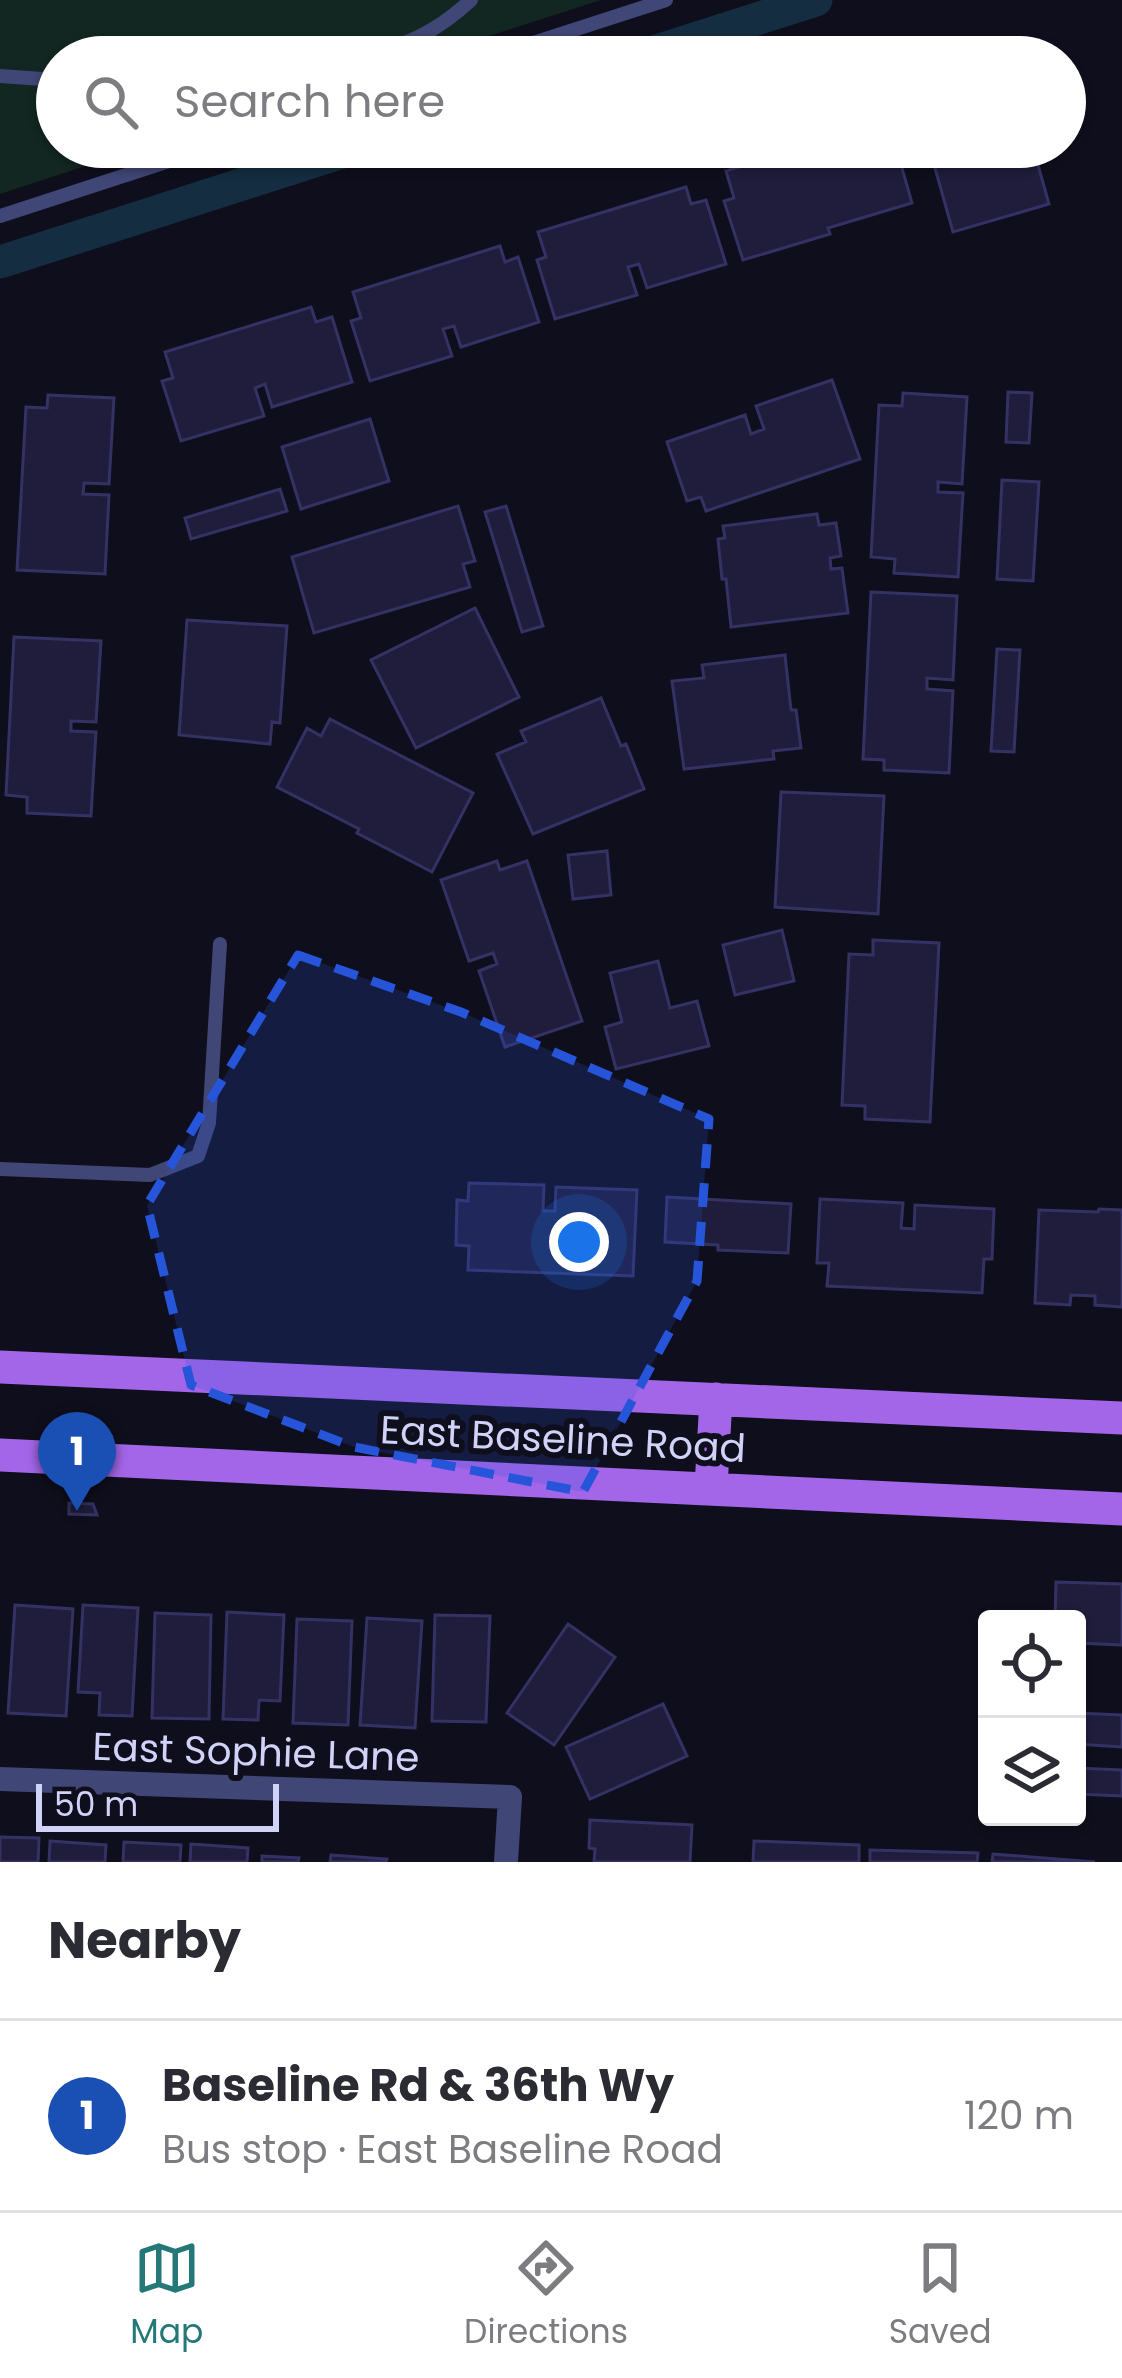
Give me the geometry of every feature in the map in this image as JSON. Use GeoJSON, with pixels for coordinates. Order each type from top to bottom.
{"type":"FeatureCollection","features":[{"type":"Feature","properties":{"kind":"main road","name":"East Baseline Road"},"geometry":{"type":"LineString","coordinates":[[0,1367],[1122,1418]]}},
{"type":"Feature","properties":{"kind":"main road"},"geometry":{"type":"LineString","coordinates":[[712,1487],[716,1399]]}},
{"type":"Feature","properties":{"kind":"main road","name":"East Baseline Road"},"geometry":{"type":"LineString","coordinates":[[0,1455],[1122,1509]]}},
{"type":"Feature","properties":{"kind":"street","name":"East Sophie Lane"},"geometry":{"type":"LineString","coordinates":[[0,1779],[510,1797],[506,1862]]}},
{"type":"Feature","properties":{"kind":"lane"},"geometry":{"type":"LineString","coordinates":[[425,36],[471,0]]}},
{"type":"Feature","properties":{"kind":"lane"},"geometry":{"type":"LineString","coordinates":[[555,36],[667,0]]}},
{"type":"Feature","properties":{"kind":"lane"},"geometry":{"type":"LineString","coordinates":[[0,76],[36,79]]}},
{"type":"Feature","properties":{"kind":"lane"},"geometry":{"type":"LineString","coordinates":[[0,216],[147,168]]}},
{"type":"Feature","properties":{"kind":"lane"},"geometry":{"type":"LineString","coordinates":[[0,1168],[150,1174],[198,1156],[209,1123],[220,944]]}},
{"type":"Feature","properties":{"kind":"highlighted area"},"geometry":{"type":"Polygon","coordinates":[[[298,955],[461,1012],[709,1119],[697,1281],[583,1492],[354,1447],[191,1385],[147,1205],[298,955]]]}},
{"type":"Feature","properties":{"kind":"green space"},"geometry":{"type":"Polygon","coordinates":[[[0,0],[601,0],[489,36],[36,36],[36,168],[80,168],[0,194],[0,0]]]}},
{"type":"Feature","properties":{"kind":"building"},"geometry":{"type":"Polygon","coordinates":[[[902,168],[912,203],[743,260],[724,201],[734,198],[726,171],[902,168]]]}},
{"type":"Feature","properties":{"kind":"building"},"geometry":{"type":"Polygon","coordinates":[[[935,168],[1039,168],[1049,204],[953,232],[935,168]]]}},
{"type":"Feature","properties":{"kind":"building"},"geometry":{"type":"Polygon","coordinates":[[[686,187],[691,204],[706,200],[726,264],[647,288],[639,264],[628,267],[637,295],[555,319],[537,260],[546,257],[538,232],[686,187]]]}},
{"type":"Feature","properties":{"kind":"building"},"geometry":{"type":"Polygon","coordinates":[[[500,246],[505,262],[518,257],[539,322],[461,347],[454,326],[443,329],[452,356],[370,381],[351,321],[361,318],[353,292],[500,246]]]}},
{"type":"Feature","properties":{"kind":"building"},"geometry":{"type":"Polygon","coordinates":[[[311,307],[316,322],[332,317],[352,382],[272,407],[265,384],[255,388],[264,416],[181,441],[162,381],[173,378],[165,352],[311,307]]]}},
{"type":"Feature","properties":{"kind":"building"},"geometry":{"type":"Polygon","coordinates":[[[832,380],[860,459],[706,511],[701,497],[687,501],[667,442],[745,415],[751,434],[764,429],[756,406],[832,380]]]}},
{"type":"Feature","properties":{"kind":"building"},"geometry":{"type":"Polygon","coordinates":[[[1008,392],[1032,393],[1029,443],[1006,442],[1008,392]]]}},
{"type":"Feature","properties":{"kind":"building"},"geometry":{"type":"Polygon","coordinates":[[[903,393],[967,397],[962,484],[938,482],[938,492],[963,493],[958,577],[894,573],[895,559],[871,557],[879,405],[902,406],[903,393]]]}},
{"type":"Feature","properties":{"kind":"building"},"geometry":{"type":"Polygon","coordinates":[[[48,395],[114,398],[109,484],[84,483],[83,494],[109,495],[105,574],[17,570],[26,407],[47,408],[48,395]]]}},
{"type":"Feature","properties":{"kind":"building"},"geometry":{"type":"Polygon","coordinates":[[[370,419],[389,481],[301,509],[282,447],[370,419]]]}},
{"type":"Feature","properties":{"kind":"building"},"geometry":{"type":"Polygon","coordinates":[[[1002,480],[1039,482],[1033,581],[997,579],[1002,480]]]}},
{"type":"Feature","properties":{"kind":"building"},"geometry":{"type":"Polygon","coordinates":[[[280,489],[287,511],[191,539],[185,518],[280,489]]]}},
{"type":"Feature","properties":{"kind":"building"},"geometry":{"type":"Polygon","coordinates":[[[458,506],[475,561],[463,564],[470,587],[314,633],[292,557],[458,506]]]}},
{"type":"Feature","properties":{"kind":"building"},"geometry":{"type":"Polygon","coordinates":[[[506,506],[543,626],[522,632],[485,512],[506,506]]]}},
{"type":"Feature","properties":{"kind":"building"},"geometry":{"type":"Polygon","coordinates":[[[817,514],[819,525],[836,523],[841,556],[830,558],[831,569],[842,568],[848,613],[731,627],[718,539],[725,538],[723,526],[817,514]]]}},
{"type":"Feature","properties":{"kind":"building"},"geometry":{"type":"Polygon","coordinates":[[[871,592],[957,596],[953,680],[927,678],[927,689],[953,691],[949,773],[884,770],[884,760],[863,759],[871,592]]]}},
{"type":"Feature","properties":{"kind":"building"},"geometry":{"type":"Polygon","coordinates":[[[475,608],[519,697],[416,748],[371,660],[475,608]]]}},
{"type":"Feature","properties":{"kind":"building"},"geometry":{"type":"Polygon","coordinates":[[[187,620],[287,626],[280,723],[272,722],[270,744],[179,735],[187,620]]]}},
{"type":"Feature","properties":{"kind":"building"},"geometry":{"type":"Polygon","coordinates":[[[14,637],[101,641],[96,722],[71,721],[71,731],[96,732],[91,816],[27,813],[27,797],[6,795],[14,637]]]}},
{"type":"Feature","properties":{"kind":"building"},"geometry":{"type":"Polygon","coordinates":[[[997,649],[1020,650],[1014,752],[991,751],[997,649]]]}},
{"type":"Feature","properties":{"kind":"building"},"geometry":{"type":"Polygon","coordinates":[[[785,655],[801,748],[773,751],[774,759],[684,769],[672,681],[704,678],[702,665],[785,655]]]}},
{"type":"Feature","properties":{"kind":"building"},"geometry":{"type":"Polygon","coordinates":[[[601,698],[644,789],[533,834],[497,754],[526,742],[521,731],[601,698]]]}},
{"type":"Feature","properties":{"kind":"building"},"geometry":{"type":"Polygon","coordinates":[[[330,719],[473,793],[432,872],[277,787],[307,728],[321,736],[330,719]]]}},
{"type":"Feature","properties":{"kind":"building"},"geometry":{"type":"Polygon","coordinates":[[[781,792],[884,796],[878,914],[775,907],[781,792]]]}},
{"type":"Feature","properties":{"kind":"building"},"geometry":{"type":"Polygon","coordinates":[[[607,851],[611,895],[573,899],[568,855],[607,851]]]}},
{"type":"Feature","properties":{"kind":"building"},"geometry":{"type":"Polygon","coordinates":[[[497,861],[500,870],[527,861],[582,1021],[505,1047],[479,971],[497,964],[493,953],[469,961],[441,880],[497,861]]]}},
{"type":"Feature","properties":{"kind":"building"},"geometry":{"type":"Polygon","coordinates":[[[782,930],[794,981],[735,995],[723,945],[782,930]]]}},
{"type":"Feature","properties":{"kind":"building"},"geometry":{"type":"Polygon","coordinates":[[[873,940],[939,943],[930,1122],[865,1119],[865,1106],[842,1105],[849,954],[873,955],[873,940]]]}},
{"type":"Feature","properties":{"kind":"building"},"geometry":{"type":"Polygon","coordinates":[[[658,961],[670,1008],[697,1001],[709,1046],[616,1069],[605,1027],[622,1022],[610,973],[658,961]]]}},
{"type":"Feature","properties":{"kind":"building"},"geometry":{"type":"Polygon","coordinates":[[[469,1183],[544,1185],[543,1211],[555,1211],[556,1187],[637,1190],[633,1276],[468,1270],[469,1246],[456,1245],[457,1200],[468,1201],[469,1183]]]}},
{"type":"Feature","properties":{"kind":"building"},"geometry":{"type":"Polygon","coordinates":[[[667,1197],[791,1204],[788,1253],[665,1242],[667,1197]]]}},
{"type":"Feature","properties":{"kind":"building"},"geometry":{"type":"Polygon","coordinates":[[[820,1199],[903,1203],[901,1228],[914,1229],[915,1205],[994,1209],[992,1259],[984,1259],[982,1293],[827,1286],[829,1263],[817,1263],[820,1199]]]}},
{"type":"Feature","properties":{"kind":"building"},"geometry":{"type":"Polygon","coordinates":[[[1039,1210],[1122,1210],[1122,1307],[1095,1305],[1095,1296],[1071,1295],[1070,1305],[1035,1303],[1039,1210]]]}},
{"type":"Feature","properties":{"kind":"building"},"geometry":{"type":"Polygon","coordinates":[[[69,1503],[93,1504],[97,1515],[69,1514],[69,1503]]]}},
{"type":"Feature","properties":{"kind":"building"},"geometry":{"type":"Polygon","coordinates":[[[1056,1582],[1122,1584],[1122,1645],[1086,1643],[1086,1610],[1055,1610],[1056,1582]]]}},
{"type":"Feature","properties":{"kind":"building"},"geometry":{"type":"Polygon","coordinates":[[[15,1605],[73,1609],[66,1716],[8,1713],[15,1605]]]}},
{"type":"Feature","properties":{"kind":"building"},"geometry":{"type":"Polygon","coordinates":[[[83,1605],[138,1608],[132,1716],[99,1715],[100,1693],[78,1692],[83,1605]]]}},
{"type":"Feature","properties":{"kind":"building"},"geometry":{"type":"Polygon","coordinates":[[[227,1612],[284,1615],[280,1701],[259,1700],[258,1720],[223,1719],[227,1612]]]}},
{"type":"Feature","properties":{"kind":"building"},"geometry":{"type":"Polygon","coordinates":[[[155,1613],[211,1615],[209,1719],[152,1718],[155,1613]]]}},
{"type":"Feature","properties":{"kind":"building"},"geometry":{"type":"Polygon","coordinates":[[[435,1615],[490,1616],[486,1722],[432,1721],[435,1615]]]}},
{"type":"Feature","properties":{"kind":"building"},"geometry":{"type":"Polygon","coordinates":[[[367,1618],[422,1621],[415,1728],[360,1725],[367,1618]]]}},
{"type":"Feature","properties":{"kind":"building"},"geometry":{"type":"Polygon","coordinates":[[[297,1619],[352,1621],[348,1725],[293,1723],[297,1619]]]}},
{"type":"Feature","properties":{"kind":"building"},"geometry":{"type":"Polygon","coordinates":[[[568,1624],[615,1657],[554,1745],[507,1713],[568,1624]]]}},
{"type":"Feature","properties":{"kind":"building"},"geometry":{"type":"Polygon","coordinates":[[[663,1704],[687,1756],[590,1799],[566,1747],[663,1704]]]}},
{"type":"Feature","properties":{"kind":"building"},"geometry":{"type":"Polygon","coordinates":[[[1086,1713],[1122,1715],[1122,1747],[1086,1745],[1086,1713]]]}},
{"type":"Feature","properties":{"kind":"building"},"geometry":{"type":"Polygon","coordinates":[[[1086,1768],[1122,1770],[1122,1796],[1086,1794],[1086,1768]]]}},
{"type":"Feature","properties":{"kind":"building"},"geometry":{"type":"Polygon","coordinates":[[[590,1820],[692,1825],[690,1862],[594,1862],[595,1849],[589,1848],[590,1820]]]}},
{"type":"Feature","properties":{"kind":"building"},"geometry":{"type":"Polygon","coordinates":[[[0,1837],[39,1838],[38,1862],[0,1862],[0,1837]]]}},
{"type":"Feature","properties":{"kind":"building"},"geometry":{"type":"Polygon","coordinates":[[[50,1841],[106,1845],[105,1862],[49,1862],[50,1841]]]}},
{"type":"Feature","properties":{"kind":"building"},"geometry":{"type":"Polygon","coordinates":[[[754,1841],[859,1845],[859,1862],[753,1862],[754,1841]]]}},
{"type":"Feature","properties":{"kind":"building"},"geometry":{"type":"Polygon","coordinates":[[[124,1842],[181,1845],[180,1862],[123,1862],[124,1842]]]}},
{"type":"Feature","properties":{"kind":"building"},"geometry":{"type":"Polygon","coordinates":[[[191,1844],[248,1848],[247,1862],[190,1862],[191,1844]]]}},
{"type":"Feature","properties":{"kind":"building"},"geometry":{"type":"Polygon","coordinates":[[[870,1850],[978,1853],[977,1862],[870,1862],[870,1850]]]}},
{"type":"Feature","properties":{"kind":"building"},"geometry":{"type":"Polygon","coordinates":[[[993,1854],[1095,1862],[992,1862],[993,1854]]]}},
{"type":"Feature","properties":{"kind":"building"},"geometry":{"type":"Polygon","coordinates":[[[331,1855],[387,1859],[330,1862],[331,1855]]]}},
{"type":"Feature","properties":{"kind":"building"},"geometry":{"type":"Polygon","coordinates":[[[262,1856],[299,1858],[298,1862],[262,1862],[262,1856]]]}},
{"type":"Feature","properties":{"kind":"waterway"},"geometry":{"type":"LineString","coordinates":[[704,36],[816,0]]}},
{"type":"Feature","properties":{"kind":"waterway"},"geometry":{"type":"LineString","coordinates":[[0,262],[293,168]]}},
{"type":"Feature","properties":{"kind":"place","name":"Baseline Rd & 36th Wy"},"geometry":{"type":"Point","coordinates":[77,1511]}}]}
